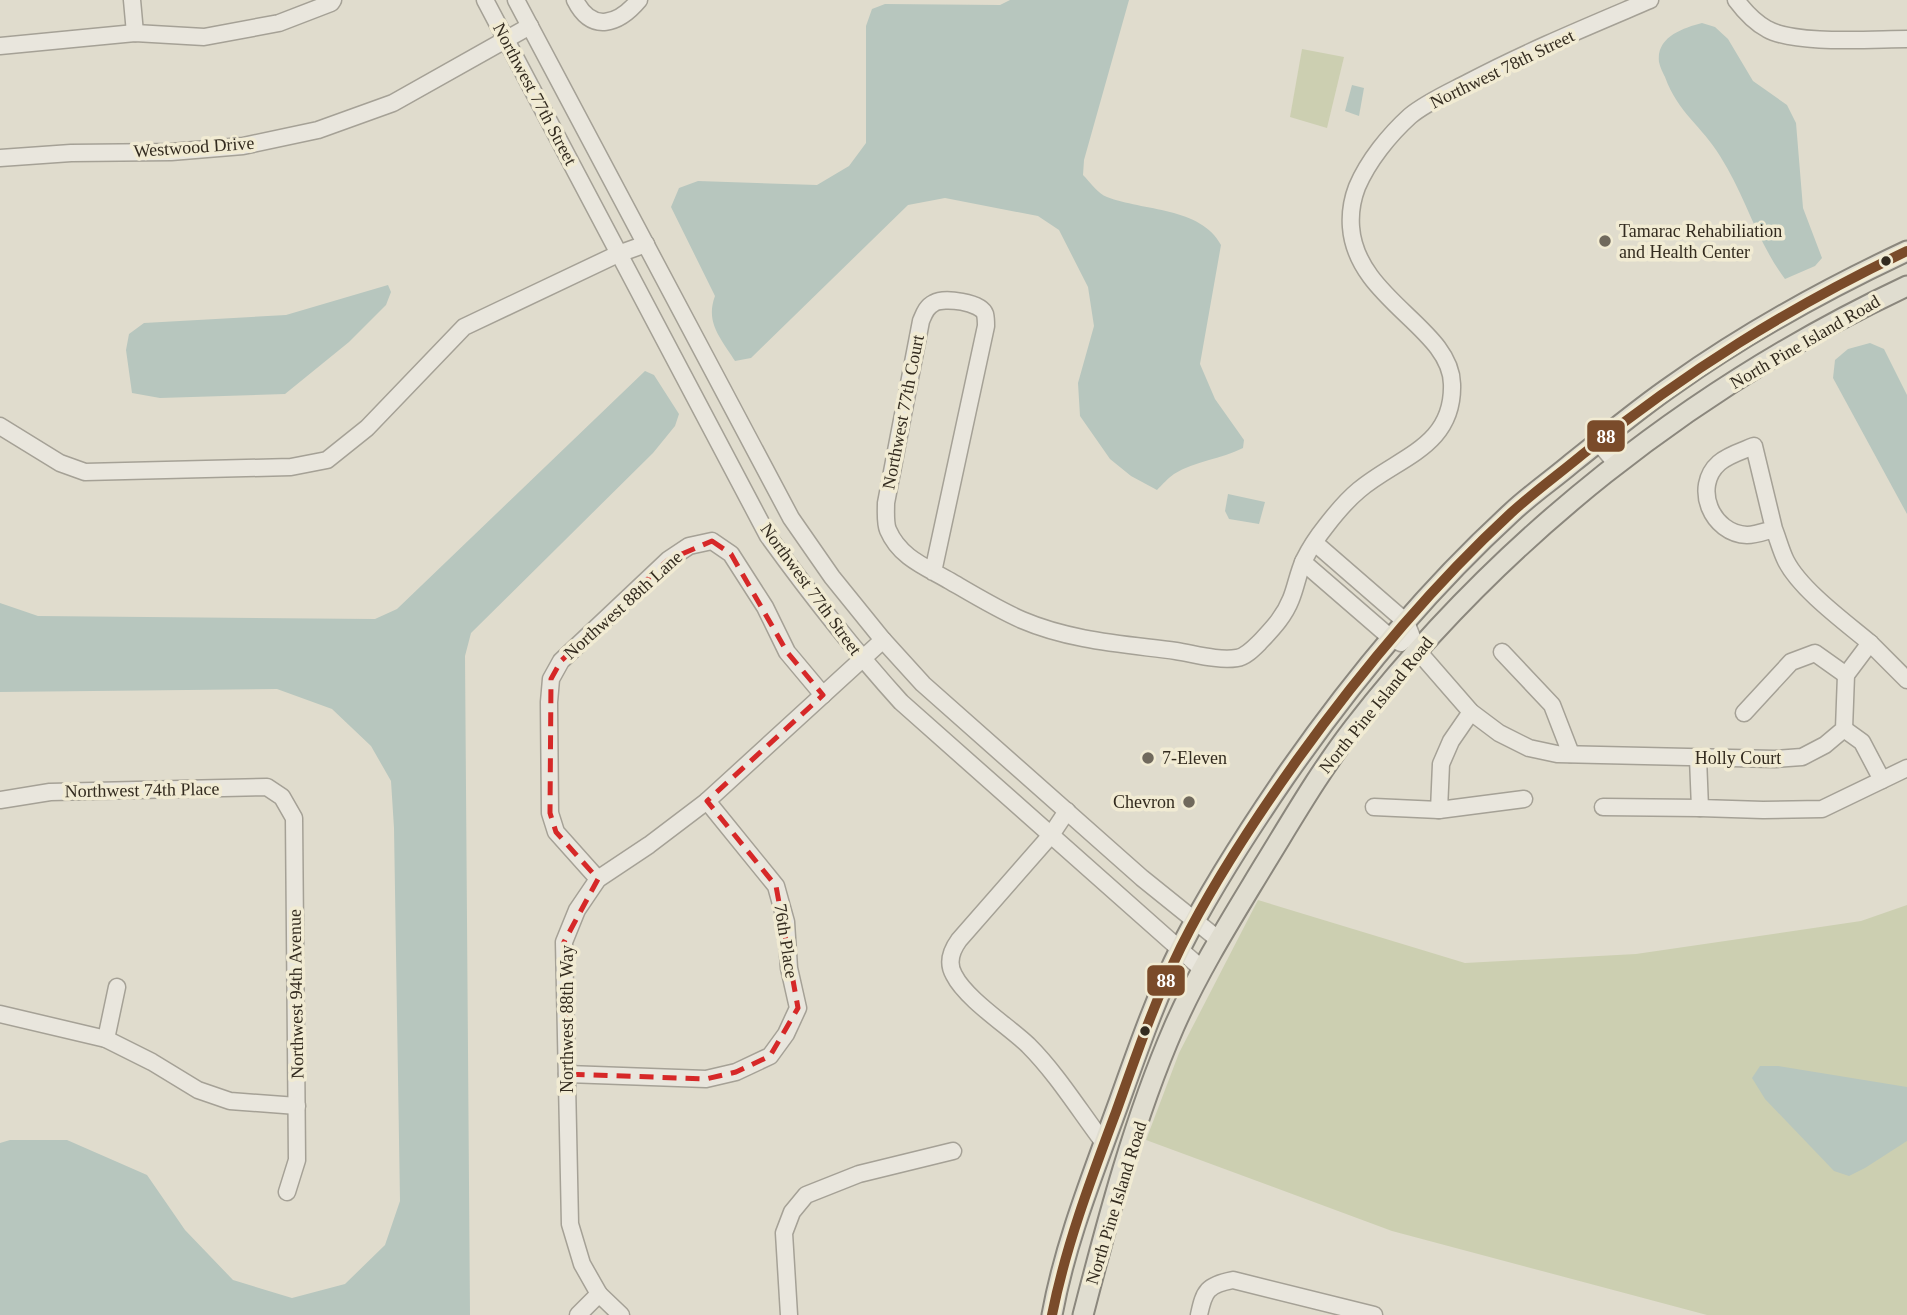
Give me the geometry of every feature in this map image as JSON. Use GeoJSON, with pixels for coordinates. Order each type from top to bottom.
{"type":"FeatureCollection","features":[{"type":"Feature","properties":{"kind":"main road","name":"North Pine Island Road"},"geometry":{"type":"LineString","coordinates":[[1052,1315],[1081,1204],[1149,1020],[1180,950],[1195,920],[1265,807],[1324,722],[1406,622],[1473,549],[1513,511],[1598,442],[1675,383],[1764,327],[1849,278],[1907,251]]}},
{"type":"Feature","properties":{"kind":"main road","name":"North Pine Island Road"},"geometry":{"type":"LineString","coordinates":[[1083,1315],[1108,1218],[1173,1028],[1219,940],[1317,778],[1353,729],[1418,650],[1539,528],[1616,463],[1698,405],[1778,354],[1856,310],[1907,286]]}},
{"type":"Feature","properties":{"kind":"street"},"geometry":{"type":"LineString","coordinates":[[132,0],[135,33]]}},
{"type":"Feature","properties":{"kind":"street"},"geometry":{"type":"LineString","coordinates":[[0,46],[135,33],[204,37],[279,23],[333,0]]}},
{"type":"Feature","properties":{"kind":"street","name":"Northwest 77th Street"},"geometry":{"type":"LineString","coordinates":[[485,0],[768,536],[810,594],[862,659],[901,702],[1202,969]]}},
{"type":"Feature","properties":{"kind":"street","name":"Northwest 77th Street"},"geometry":{"type":"LineString","coordinates":[[516,0],[791,519],[832,578],[923,684],[1142,878],[1219,940]]}},
{"type":"Feature","properties":{"kind":"street"},"geometry":{"type":"LineString","coordinates":[[575,0],[590,18],[600,22],[615,21],[628,13],[639,0]]}},
{"type":"Feature","properties":{"kind":"street","name":"Northwest 78th Street"},"geometry":{"type":"LineString","coordinates":[[1303,562],[1340,509],[1360,489],[1421,450],[1440,432],[1450,406],[1452,382],[1446,359],[1428,337],[1379,289],[1363,265],[1352,240],[1350,213],[1357,187],[1372,159],[1412,114],[1452,91],[1503,64],[1650,0]]}},
{"type":"Feature","properties":{"kind":"street"},"geometry":{"type":"LineString","coordinates":[[1735,0],[1750,18],[1770,31],[1802,38],[1907,39]]}},
{"type":"Feature","properties":{"kind":"street","name":"Westwood Drive"},"geometry":{"type":"LineString","coordinates":[[0,158],[71,153],[171,152],[243,146],[318,131],[393,103],[530,26]]}},
{"type":"Feature","properties":{"kind":"street"},"geometry":{"type":"LineString","coordinates":[[0,426],[60,463],[85,472],[291,467],[327,460],[367,428],[464,327],[618,254],[646,244]]}},
{"type":"Feature","properties":{"kind":"street","name":"Northwest 77th Court"},"geometry":{"type":"LineString","coordinates":[[933,572],[986,326],[985,314],[978,306],[945,300],[926,309],[921,321],[886,503],[887,528],[898,546],[912,561],[998,609],[1061,635],[1239,658],[1252,650],[1281,620],[1292,598],[1303,562]]}},
{"type":"Feature","properties":{"kind":"street"},"geometry":{"type":"LineString","coordinates":[[1598,442],[1616,463]]}},
{"type":"Feature","properties":{"kind":"street"},"geometry":{"type":"LineString","coordinates":[[1774,529],[1748,535],[1734,532],[1718,523],[1708,506],[1706,492],[1709,477],[1718,463],[1754,446],[1774,529],[1786,562],[1833,613],[1870,643],[1907,680]]}},
{"type":"Feature","properties":{"kind":"street","name":"Northwest 88th Lane"},"geometry":{"type":"LineString","coordinates":[[598,879],[556,832],[550,813],[551,680],[561,661],[668,560],[689,546],[712,541],[732,554],[765,607],[787,652],[823,695]]}},
{"type":"Feature","properties":{"kind":"street"},"geometry":{"type":"LineString","coordinates":[[1315,542],[1406,622],[1418,650]]}},
{"type":"Feature","properties":{"kind":"street"},"geometry":{"type":"LineString","coordinates":[[1303,562],[1392,639],[1418,650]]}},
{"type":"Feature","properties":{"kind":"street","name":"Northwest 88th Way"},"geometry":{"type":"LineString","coordinates":[[621,1315],[598,1294],[582,1264],[570,1224],[564,942],[577,910],[598,879],[707,801],[883,640]]}},
{"type":"Feature","properties":{"kind":"street"},"geometry":{"type":"LineString","coordinates":[[1870,643],[1846,675],[1844,729],[1862,742],[1882,780]]}},
{"type":"Feature","properties":{"kind":"street","name":"Holly Court"},"geometry":{"type":"LineString","coordinates":[[1418,650],[1471,712],[1499,733],[1529,748],[1557,754],[1698,758],[1802,757],[1825,746],[1844,729]]}},
{"type":"Feature","properties":{"kind":"street"},"geometry":{"type":"LineString","coordinates":[[1502,652],[1552,705],[1571,754]]}},
{"type":"Feature","properties":{"kind":"street"},"geometry":{"type":"LineString","coordinates":[[1744,713],[1791,662],[1815,653],[1846,675]]}},
{"type":"Feature","properties":{"kind":"street"},"geometry":{"type":"LineString","coordinates":[[1439,810],[1441,764],[1451,741],[1471,712]]}},
{"type":"Feature","properties":{"kind":"street"},"geometry":{"type":"LineString","coordinates":[[1698,758],[1700,808]]}},
{"type":"Feature","properties":{"kind":"street"},"geometry":{"type":"LineString","coordinates":[[1603,807],[1763,810],[1822,808],[1907,768]]}},
{"type":"Feature","properties":{"kind":"street","name":"Northwest 74th Place"},"geometry":{"type":"LineString","coordinates":[[0,800],[50,792],[267,787],[282,797]]}},
{"type":"Feature","properties":{"kind":"street","name":"Northwest 94th Avenue"},"geometry":{"type":"LineString","coordinates":[[282,797],[294,818],[297,1160],[287,1192]]}},
{"type":"Feature","properties":{"kind":"street"},"geometry":{"type":"LineString","coordinates":[[1374,807],[1439,810],[1524,799]]}},
{"type":"Feature","properties":{"kind":"street","name":"76th Place"},"geometry":{"type":"LineString","coordinates":[[566,1074],[706,1079],[736,1072],[769,1056],[786,1034],[798,1008],[789,968],[786,922],[776,886],[707,801]]}},
{"type":"Feature","properties":{"kind":"street"},"geometry":{"type":"LineString","coordinates":[[1067,811],[1051,835],[958,940],[950,966],[964,989],[1029,1046],[1104,1143]]}},
{"type":"Feature","properties":{"kind":"street"},"geometry":{"type":"LineString","coordinates":[[106,1039],[117,987]]}},
{"type":"Feature","properties":{"kind":"street"},"geometry":{"type":"LineString","coordinates":[[0,1014],[106,1039],[152,1062],[198,1090],[219,1098],[297,1106]]}},
{"type":"Feature","properties":{"kind":"street"},"geometry":{"type":"LineString","coordinates":[[789,1315],[784,1233],[792,1212],[806,1195],[859,1174],[953,1151]]}},
{"type":"Feature","properties":{"kind":"street"},"geometry":{"type":"LineString","coordinates":[[1199,1315],[1203,1295],[1215,1283],[1233,1280],[1374,1315]]}},
{"type":"Feature","properties":{"kind":"street"},"geometry":{"type":"LineString","coordinates":[[578,1315],[598,1294]]}},
{"type":"Feature","properties":{"kind":"highlighted area"},"geometry":{"type":"Polygon","coordinates":[[[712,541],[731,554],[787,652],[823,695],[707,801],[776,886],[798,1008],[770,1056],[736,1072],[706,1079],[567,1074],[564,942],[598,879],[556,832],[550,813],[551,679],[561,661],[668,560],[712,541]]]}},
{"type":"Feature","properties":{"kind":"green space"},"geometry":{"type":"Polygon","coordinates":[[[1302,49],[1344,57],[1327,128],[1290,117],[1302,49]]]}},
{"type":"Feature","properties":{"kind":"green space"},"geometry":{"type":"Polygon","coordinates":[[[1258,900],[1465,963],[1636,954],[1861,921],[1907,905],[1907,1315],[1707,1315],[1392,1231],[1146,1140],[1179,1053],[1258,900]]]}},
{"type":"Feature","properties":{"kind":"shaded area"},"geometry":{"type":"Polygon","coordinates":[[[1010,0],[1129,0],[1084,160],[1083,175],[1097,191],[1107,197],[1170,212],[1200,223],[1221,245],[1200,364],[1215,399],[1244,440],[1243,448],[1182,470],[1157,490],[1131,476],[1110,459],[1080,416],[1078,383],[1094,326],[1088,287],[1059,230],[1038,216],[945,198],[908,205],[751,358],[735,361],[713,322],[712,306],[715,296],[671,207],[679,188],[698,181],[817,185],[849,166],[866,143],[866,26],[872,9],[885,4],[1000,5],[1010,0]]]}},
{"type":"Feature","properties":{"kind":"shaded area"},"geometry":{"type":"Polygon","coordinates":[[[1702,23],[1715,27],[1728,39],[1753,81],[1787,105],[1796,123],[1803,208],[1822,258],[1815,266],[1785,279],[1767,250],[1729,171],[1713,145],[1683,110],[1670,90],[1660,66],[1659,53],[1666,40],[1679,31],[1702,23]]]}},
{"type":"Feature","properties":{"kind":"shaded area"},"geometry":{"type":"Polygon","coordinates":[[[1352,85],[1364,88],[1359,116],[1345,111],[1352,85]]]}},
{"type":"Feature","properties":{"kind":"shaded area"},"geometry":{"type":"Polygon","coordinates":[[[388,285],[391,292],[386,305],[349,342],[285,394],[160,398],[132,393],[126,350],[129,334],[144,323],[286,315],[388,285]]]}},
{"type":"Feature","properties":{"kind":"shaded area"},"geometry":{"type":"Polygon","coordinates":[[[1870,343],[1884,349],[1907,395],[1907,514],[1833,378],[1835,360],[1848,349],[1870,343]]]}},
{"type":"Feature","properties":{"kind":"shaded area"},"geometry":{"type":"Polygon","coordinates":[[[645,371],[654,375],[679,414],[675,426],[653,453],[471,633],[465,656],[470,1315],[0,1315],[0,1143],[10,1140],[67,1140],[147,1175],[185,1230],[233,1280],[292,1298],[345,1284],[385,1245],[400,1201],[394,828],[391,781],[371,746],[332,709],[277,689],[0,692],[0,603],[38,616],[375,619],[397,609],[645,371]]]}},
{"type":"Feature","properties":{"kind":"shaded area"},"geometry":{"type":"Polygon","coordinates":[[[1228,494],[1265,502],[1259,524],[1229,519],[1225,511],[1228,494]]]}},
{"type":"Feature","properties":{"kind":"shaded area"},"geometry":{"type":"Polygon","coordinates":[[[1760,1066],[1778,1066],[1907,1087],[1907,1141],[1849,1176],[1834,1171],[1765,1099],[1752,1078],[1760,1066]]]}},
{"type":"Feature","properties":{"kind":"transit line","name":"88"},"geometry":{"type":"LineString","coordinates":[[1052,1315],[1064,1263],[1088,1187],[1146,1028],[1181,947],[1221,874],[1266,805],[1321,727],[1372,662],[1425,600],[1481,541],[1538,490],[1622,424],[1660,395],[1739,343],[1820,296],[1907,251]]}},
{"type":"Feature","properties":{"kind":"place","name":"Tamarac Rehabiliation and Health Center"},"geometry":{"type":"Point","coordinates":[1605,241]}},
{"type":"Feature","properties":{"kind":"place","name":"7-Eleven"},"geometry":{"type":"Point","coordinates":[1148,758]}},
{"type":"Feature","properties":{"kind":"place","name":"Chevron"},"geometry":{"type":"Point","coordinates":[1189,802]}}]}
